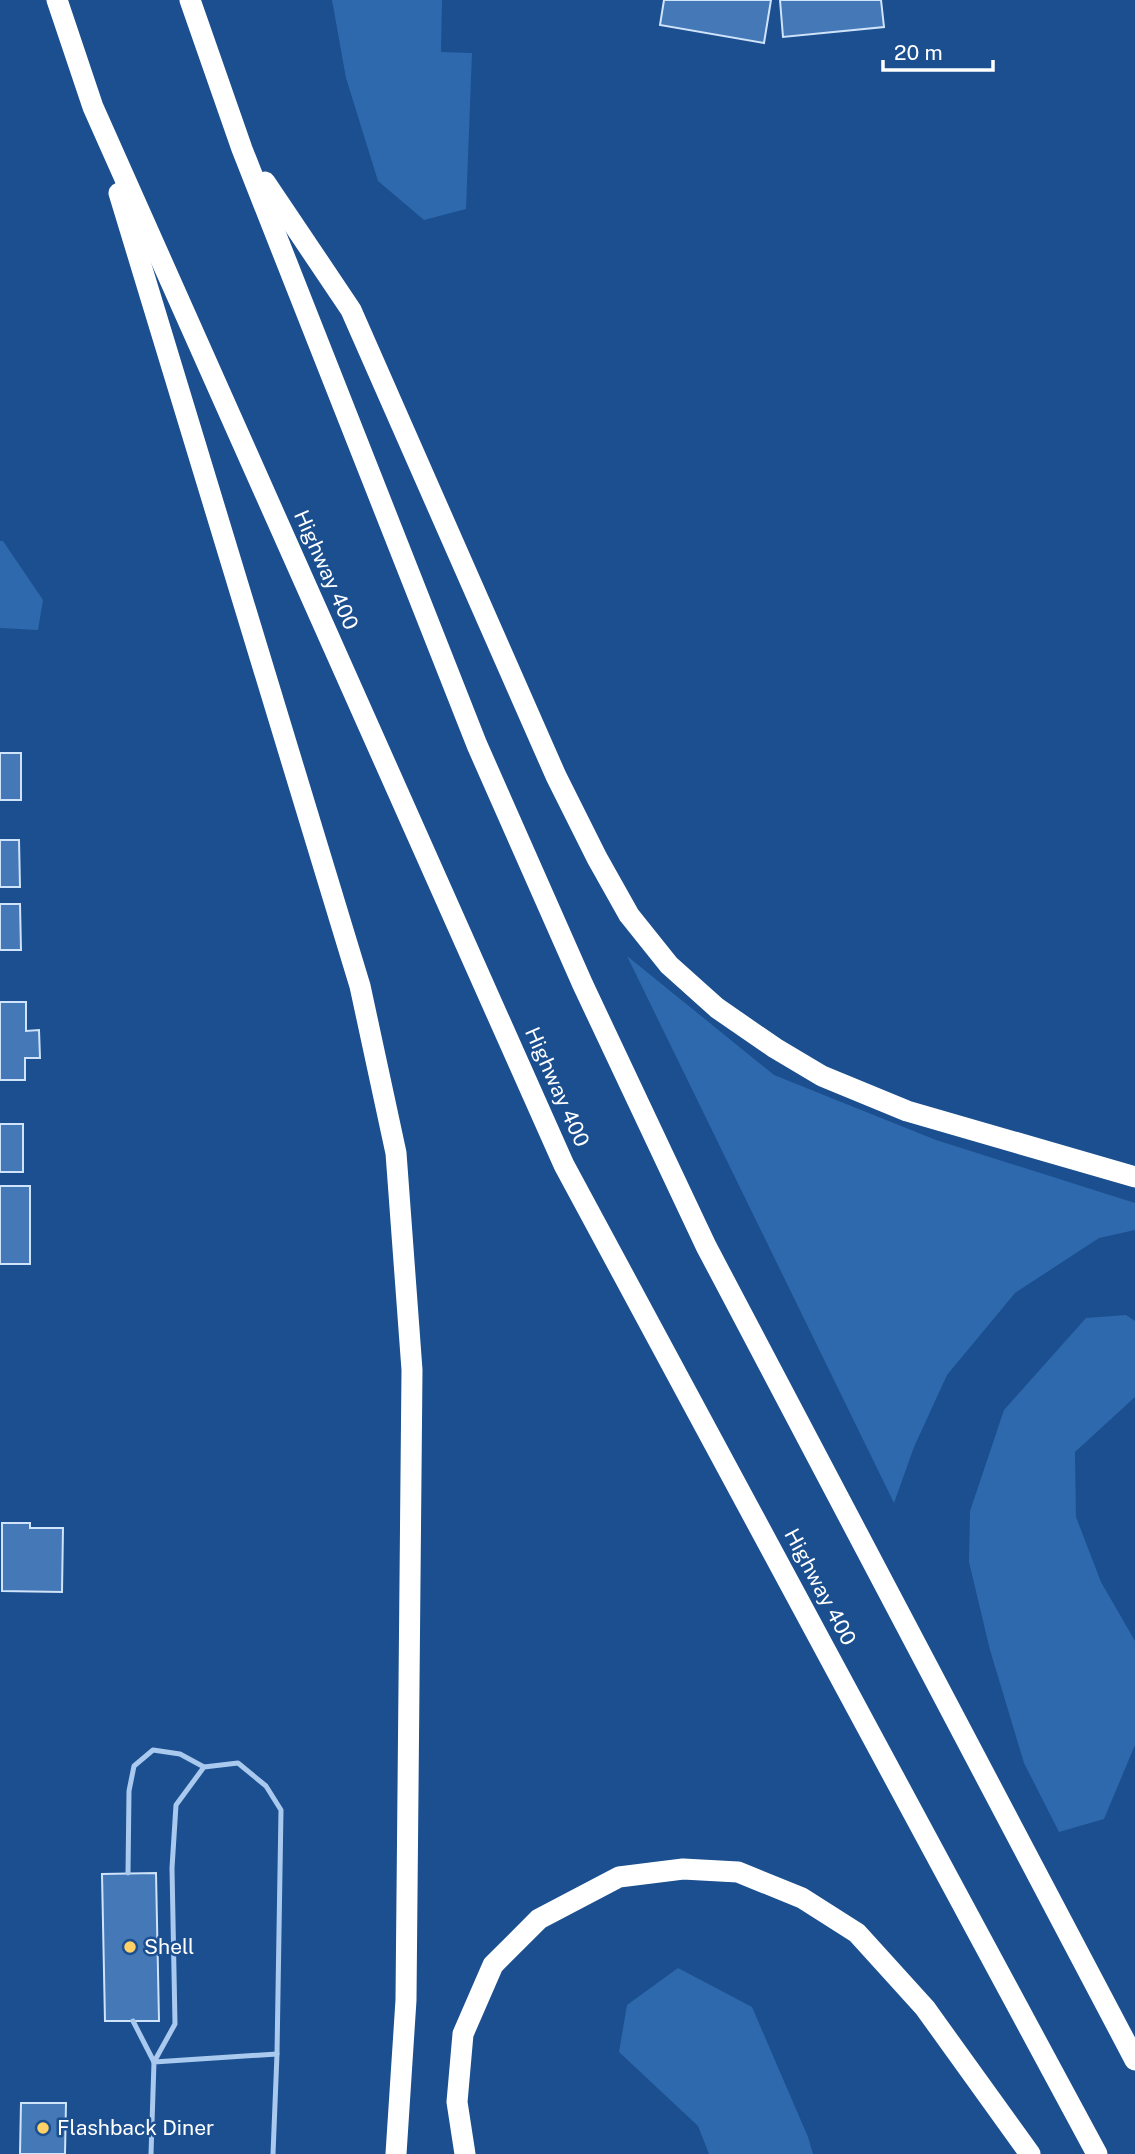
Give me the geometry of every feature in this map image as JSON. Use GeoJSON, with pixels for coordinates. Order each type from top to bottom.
{"type":"FeatureCollection","features":[{"type":"Feature","properties":{"kind":"highway","name":"Highway 400"},"geometry":{"type":"LineString","coordinates":[[57,0],[93,107],[564,1165],[1097,2154]]}},
{"type":"Feature","properties":{"kind":"highway"},"geometry":{"type":"LineString","coordinates":[[190,0],[242,149],[477,745],[583,985],[706,1247],[1135,2060]]}},
{"type":"Feature","properties":{"kind":"highway"},"geometry":{"type":"LineString","coordinates":[[93,107],[360,986],[396,1153],[412,1370],[406,2000],[396,2154]]}},
{"type":"Feature","properties":{"kind":"highway"},"geometry":{"type":"LineString","coordinates":[[242,149],[351,310],[556,776],[629,915],[668,965],[717,1008],[822,1076],[907,1111],[1135,1177]]}},
{"type":"Feature","properties":{"kind":"highway"},"geometry":{"type":"LineString","coordinates":[[465,2154],[457,2102],[463,2034],[493,1965],[539,1919],[619,1877],[683,1869],[738,1872],[802,1898],[857,1933],[925,2008],[1030,2154]]}},
{"type":"Feature","properties":{"kind":"lane"},"geometry":{"type":"LineString","coordinates":[[128,1873],[129,1791],[134,1766],[153,1750],[180,1754],[204,1767],[238,1763],[266,1786],[281,1810],[273,2154]]}},
{"type":"Feature","properties":{"kind":"lane"},"geometry":{"type":"LineString","coordinates":[[150,2154],[154,2062],[175,2024],[172,1868],[176,1805],[204,1767]]}},
{"type":"Feature","properties":{"kind":"lane"},"geometry":{"type":"LineString","coordinates":[[133,2021],[154,2062]]}},
{"type":"Feature","properties":{"kind":"lane"},"geometry":{"type":"LineString","coordinates":[[154,2062],[277,2054]]}},
{"type":"Feature","properties":{"kind":"shaded area"},"geometry":{"type":"Polygon","coordinates":[[[332,0],[442,0],[441,52],[472,53],[466,209],[424,220],[378,181],[346,78],[332,0]]]}},
{"type":"Feature","properties":{"kind":"shaded area"},"geometry":{"type":"Polygon","coordinates":[[[0,541],[3,541],[43,600],[38,630],[0,628],[0,541]]]}},
{"type":"Feature","properties":{"kind":"shaded area"},"geometry":{"type":"Polygon","coordinates":[[[627,956],[774,1075],[936,1140],[1135,1203],[1135,1230],[1099,1238],[1015,1293],[947,1375],[914,1447],[894,1503],[627,956]]]}},
{"type":"Feature","properties":{"kind":"shaded area"},"geometry":{"type":"Polygon","coordinates":[[[1126,1315],[1135,1321],[1135,1397],[1075,1452],[1076,1517],[1101,1582],[1135,1641],[1135,1745],[1104,1819],[1059,1832],[1024,1763],[990,1650],[969,1562],[970,1511],[1004,1410],[1086,1318],[1126,1315]]]}},
{"type":"Feature","properties":{"kind":"shaded area"},"geometry":{"type":"Polygon","coordinates":[[[678,1968],[752,2007],[813,2154],[709,2154],[698,2126],[619,2052],[627,2005],[678,1968]]]}},
{"type":"Feature","properties":{"kind":"building"},"geometry":{"type":"Polygon","coordinates":[[[664,0],[771,0],[764,43],[660,25],[664,0]]]}},
{"type":"Feature","properties":{"kind":"building"},"geometry":{"type":"Polygon","coordinates":[[[780,0],[881,0],[884,27],[783,37],[780,0]]]}},
{"type":"Feature","properties":{"kind":"building"},"geometry":{"type":"Polygon","coordinates":[[[0,753],[21,753],[21,800],[0,800],[0,753]]]}},
{"type":"Feature","properties":{"kind":"building"},"geometry":{"type":"Polygon","coordinates":[[[0,840],[19,840],[20,887],[0,887],[0,840]]]}},
{"type":"Feature","properties":{"kind":"building"},"geometry":{"type":"Polygon","coordinates":[[[0,904],[20,904],[21,950],[0,950],[0,904]]]}},
{"type":"Feature","properties":{"kind":"building"},"geometry":{"type":"Polygon","coordinates":[[[0,1002],[26,1002],[26,1031],[39,1030],[40,1058],[25,1058],[25,1080],[0,1080],[0,1002]]]}},
{"type":"Feature","properties":{"kind":"building"},"geometry":{"type":"Polygon","coordinates":[[[0,1124],[23,1124],[23,1172],[0,1172],[0,1124]]]}},
{"type":"Feature","properties":{"kind":"building"},"geometry":{"type":"Polygon","coordinates":[[[0,1186],[30,1186],[30,1264],[0,1264],[0,1186]]]}},
{"type":"Feature","properties":{"kind":"building"},"geometry":{"type":"Polygon","coordinates":[[[2,1523],[30,1523],[30,1528],[63,1528],[62,1592],[2,1591],[2,1523]]]}},
{"type":"Feature","properties":{"kind":"building","name":"Shell"},"geometry":{"type":"Polygon","coordinates":[[[156,1873],[159,2021],[105,2021],[102,1874],[156,1873]]]}},
{"type":"Feature","properties":{"kind":"building","name":"Flashback Diner"},"geometry":{"type":"Polygon","coordinates":[[[21,2103],[66,2103],[65,2154],[20,2154],[21,2103]]]}},
{"type":"Feature","properties":{"kind":"place","name":"Shell"},"geometry":{"type":"Point","coordinates":[130,1947]}},
{"type":"Feature","properties":{"kind":"place","name":"Flashback Diner"},"geometry":{"type":"Point","coordinates":[43,2128]}}]}
